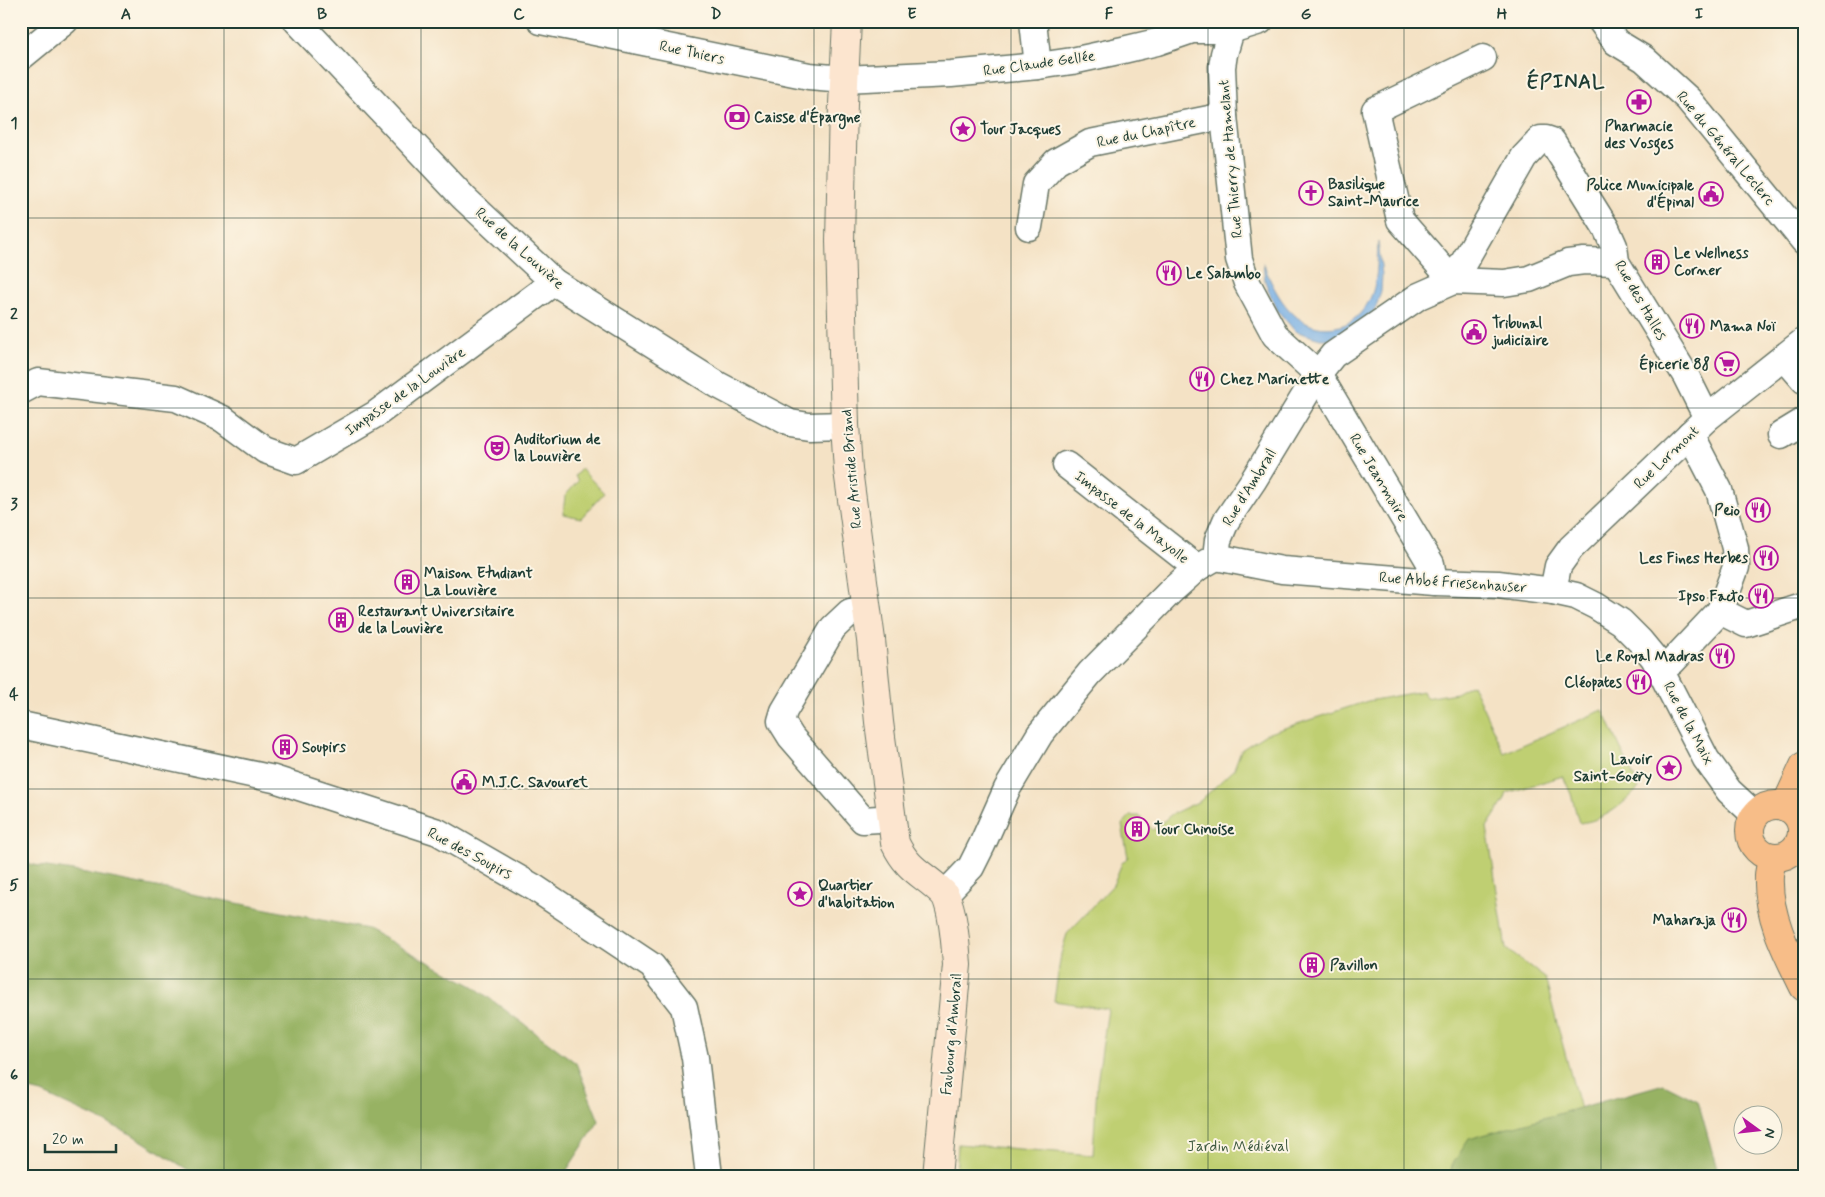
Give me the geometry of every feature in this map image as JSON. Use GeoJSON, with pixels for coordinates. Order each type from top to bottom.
{"type":"FeatureCollection","features":[{"type":"Feature","properties":{"kind":"main road","name":"Rue Aristide Briand"},"geometry":{"type":"LineString","coordinates":[[847,21],[840,241],[848,470],[895,843],[902,858],[916,872],[944,894]]}},
{"type":"Feature","properties":{"kind":"main road"},"geometry":{"type":"LineString","coordinates":[[1785,806],[1804,766]]}},
{"type":"Feature","properties":{"kind":"main road"},"geometry":{"type":"LineString","coordinates":[[1774,805],[1785,806],[1795,814],[1800,824],[1801,836],[1798,844],[1792,851],[1783,856],[1765,855],[1752,842],[1750,824],[1755,815],[1763,808],[1774,805]]}},
{"type":"Feature","properties":{"kind":"main road"},"geometry":{"type":"LineString","coordinates":[[1774,857],[1769,874],[1770,903],[1790,961],[1804,987]]}},
{"type":"Feature","properties":{"kind":"main road","name":"Faubourg d'Ambrail"},"geometry":{"type":"LineString","coordinates":[[937,1176],[957,965],[955,931],[944,894]]}},
{"type":"Feature","properties":{"kind":"street"},"geometry":{"type":"LineString","coordinates":[[21,56],[65,21]]}},
{"type":"Feature","properties":{"kind":"street","name":"Rue de la Louvière"},"geometry":{"type":"LineString","coordinates":[[297,21],[464,198],[554,282],[718,385],[790,423],[809,426],[845,425]]}},
{"type":"Feature","properties":{"kind":"street","name":"Rue Thiers"},"geometry":{"type":"LineString","coordinates":[[541,21],[810,76],[844,79]]}},
{"type":"Feature","properties":{"kind":"street"},"geometry":{"type":"LineString","coordinates":[[1033,21],[1038,66]]}},
{"type":"Feature","properties":{"kind":"street","name":"Rue Claude Gellée"},"geometry":{"type":"LineString","coordinates":[[844,79],[951,74],[1038,66],[1123,50],[1157,42],[1192,30],[1231,30],[1260,21]]}},
{"type":"Feature","properties":{"kind":"street","name":"Rue du Général Leclerc"},"geometry":{"type":"LineString","coordinates":[[1601,21],[1616,42],[1644,59],[1688,99],[1804,242]]}},
{"type":"Feature","properties":{"kind":"street","name":"Rue Thierry de Hamelant"},"geometry":{"type":"LineString","coordinates":[[1231,30],[1222,67],[1224,116],[1239,259],[1247,282],[1275,335],[1318,374]]}},
{"type":"Feature","properties":{"kind":"street"},"geometry":{"type":"LineString","coordinates":[[1483,58],[1374,110],[1400,220],[1453,281],[1504,283],[1529,279],[1584,260],[1616,262]]}},
{"type":"Feature","properties":{"kind":"street","name":"Rue du Chapître"},"geometry":{"type":"LineString","coordinates":[[1029,227],[1036,184],[1056,162],[1064,157],[1090,143],[1224,116]]}},
{"type":"Feature","properties":{"kind":"street","name":"Rue des Halles"},"geometry":{"type":"LineString","coordinates":[[1453,281],[1524,157],[1540,139],[1552,141],[1606,228],[1614,246],[1616,262],[1686,376],[1698,426]]}},
{"type":"Feature","properties":{"kind":"street","name":"Rue d'Ambrail"},"geometry":{"type":"LineString","coordinates":[[1206,563],[1226,521],[1318,374],[1333,355],[1419,296],[1453,281]]}},
{"type":"Feature","properties":{"kind":"street","name":"Impasse de la Louvière"},"geometry":{"type":"LineString","coordinates":[[21,391],[38,382],[176,398],[223,418],[265,450],[296,461],[376,414],[554,282]]}},
{"type":"Feature","properties":{"kind":"street"},"geometry":{"type":"LineString","coordinates":[[1794,349],[1804,380]]}},
{"type":"Feature","properties":{"kind":"street","name":"Rue Lormont"},"geometry":{"type":"LineString","coordinates":[[1552,591],[1558,566],[1571,548],[1698,426],[1794,349]]}},
{"type":"Feature","properties":{"kind":"street","name":"Rue Jeanmaire"},"geometry":{"type":"LineString","coordinates":[[1318,374],[1431,564],[1434,582]]}},
{"type":"Feature","properties":{"kind":"street"},"geometry":{"type":"LineString","coordinates":[[1781,435],[1804,421]]}},
{"type":"Feature","properties":{"kind":"street","name":"Rue de la Maix"},"geometry":{"type":"LineString","coordinates":[[1698,426],[1719,490],[1735,548],[1736,567],[1720,611],[1672,662],[1660,670],[1706,759],[1729,791],[1755,815]]}},
{"type":"Feature","properties":{"kind":"street","name":"Impasse de la Mayolle"},"geometry":{"type":"LineString","coordinates":[[1066,465],[1206,563]]}},
{"type":"Feature","properties":{"kind":"street"},"geometry":{"type":"LineString","coordinates":[[944,894],[971,867],[1007,789],[1040,734],[1090,673],[1170,592],[1206,563]]}},
{"type":"Feature","properties":{"kind":"street","name":"Rue Abbé Friesenhauser"},"geometry":{"type":"LineString","coordinates":[[1206,563],[1434,582],[1498,584],[1576,596],[1621,622],[1640,641],[1660,670]]}},
{"type":"Feature","properties":{"kind":"street"},"geometry":{"type":"LineString","coordinates":[[1720,611],[1746,624],[1801,606]]}},
{"type":"Feature","properties":{"kind":"street"},"geometry":{"type":"LineString","coordinates":[[867,609],[850,612],[833,628],[784,711],[781,721],[791,737],[829,783],[863,820],[879,819],[891,815]]}},
{"type":"Feature","properties":{"kind":"street","name":"Rue des Soupirs"},"geometry":{"type":"LineString","coordinates":[[21,725],[274,780],[438,832],[542,894],[652,966],[684,1006],[696,1058],[709,1176]]}},
{"type":"Feature","properties":{"kind":"green space"},"geometry":{"type":"Polygon","coordinates":[[[581,469],[604,493],[581,518],[563,514],[565,496],[578,481],[575,476],[581,469]]]}},
{"type":"Feature","properties":{"kind":"green space","name":"Jardin Médiéval"},"geometry":{"type":"Polygon","coordinates":[[[1472,684],[1504,753],[1603,710],[1639,788],[1619,806],[1604,816],[1579,823],[1571,794],[1563,776],[1507,793],[1487,827],[1506,949],[1545,978],[1590,1147],[1580,1176],[956,1176],[958,1144],[1093,1155],[1097,1083],[1108,1009],[1054,1001],[1061,954],[1067,934],[1113,885],[1122,863],[1128,857],[1122,825],[1130,816],[1139,816],[1153,830],[1172,814],[1200,801],[1234,769],[1241,750],[1266,734],[1368,701],[1423,691],[1426,698],[1456,693],[1472,684]]]}},
{"type":"Feature","properties":{"kind":"green space"},"geometry":{"type":"Polygon","coordinates":[[[21,863],[86,873],[367,929],[473,986],[576,1063],[599,1121],[563,1176],[198,1176],[131,1134],[42,1093],[21,1088],[21,863]]]}},
{"type":"Feature","properties":{"kind":"green space"},"geometry":{"type":"Polygon","coordinates":[[[1664,1084],[1698,1101],[1719,1176],[1450,1176],[1452,1165],[1469,1139],[1664,1084]]]}},
{"type":"Feature","properties":{"kind":"water"},"geometry":{"type":"Polygon","coordinates":[[[1378,241],[1382,275],[1381,291],[1370,318],[1340,339],[1320,339],[1295,331],[1278,311],[1271,297],[1265,281],[1263,262],[1274,288],[1290,311],[1300,320],[1325,328],[1340,326],[1351,321],[1361,313],[1371,297],[1376,279],[1378,241]]]}},
{"type":"Feature","properties":{"kind":"place","name":"Pharmacie des Vosges"},"geometry":{"type":"Point","coordinates":[1639,102]}},
{"type":"Feature","properties":{"kind":"place","name":"Caisse d'Épargne"},"geometry":{"type":"Point","coordinates":[737,117]}},
{"type":"Feature","properties":{"kind":"place","name":"Tour Jacques"},"geometry":{"type":"Point","coordinates":[963,129]}},
{"type":"Feature","properties":{"kind":"place","name":"Basilique Saint-Maurice"},"geometry":{"type":"Point","coordinates":[1311,193]}},
{"type":"Feature","properties":{"kind":"place","name":"Police Municipale d'Épinal"},"geometry":{"type":"Point","coordinates":[1711,194]}},
{"type":"Feature","properties":{"kind":"place","name":"Le Wellness Corner"},"geometry":{"type":"Point","coordinates":[1657,262]}},
{"type":"Feature","properties":{"kind":"place","name":"Le Salambo"},"geometry":{"type":"Point","coordinates":[1169,273]}},
{"type":"Feature","properties":{"kind":"place","name":"Mama Noï"},"geometry":{"type":"Point","coordinates":[1692,326]}},
{"type":"Feature","properties":{"kind":"place","name":"Tribunal judiciaire"},"geometry":{"type":"Point","coordinates":[1474,332]}},
{"type":"Feature","properties":{"kind":"place","name":"Épicerie 88"},"geometry":{"type":"Point","coordinates":[1727,364]}},
{"type":"Feature","properties":{"kind":"place","name":"Chez Marinette"},"geometry":{"type":"Point","coordinates":[1202,379]}},
{"type":"Feature","properties":{"kind":"place","name":"Auditorium de la Louvière"},"geometry":{"type":"Point","coordinates":[497,448]}},
{"type":"Feature","properties":{"kind":"place","name":"Peio"},"geometry":{"type":"Point","coordinates":[1758,510]}},
{"type":"Feature","properties":{"kind":"place","name":"Les Fines Herbes"},"geometry":{"type":"Point","coordinates":[1766,558]}},
{"type":"Feature","properties":{"kind":"place","name":"Maison Etudiant La Louvière"},"geometry":{"type":"Point","coordinates":[407,582]}},
{"type":"Feature","properties":{"kind":"place","name":"Ipso Facto"},"geometry":{"type":"Point","coordinates":[1761,596]}},
{"type":"Feature","properties":{"kind":"place","name":"Restaurant Universitaire de la Louvière"},"geometry":{"type":"Point","coordinates":[341,620]}},
{"type":"Feature","properties":{"kind":"place","name":"Le Royal Madras"},"geometry":{"type":"Point","coordinates":[1722,656]}},
{"type":"Feature","properties":{"kind":"place","name":"Cléopates"},"geometry":{"type":"Point","coordinates":[1639,682]}},
{"type":"Feature","properties":{"kind":"place","name":"Soupirs"},"geometry":{"type":"Point","coordinates":[285,747]}},
{"type":"Feature","properties":{"kind":"place","name":"Lavoir Saint-Goëry"},"geometry":{"type":"Point","coordinates":[1669,768]}},
{"type":"Feature","properties":{"kind":"place","name":"M.J.C. Savouret"},"geometry":{"type":"Point","coordinates":[464,782]}},
{"type":"Feature","properties":{"kind":"place","name":"Tour Chinoise"},"geometry":{"type":"Point","coordinates":[1137,829]}},
{"type":"Feature","properties":{"kind":"place","name":"Quartier d'habitation"},"geometry":{"type":"Point","coordinates":[800,894]}},
{"type":"Feature","properties":{"kind":"place","name":"Maharaja"},"geometry":{"type":"Point","coordinates":[1734,920]}},
{"type":"Feature","properties":{"kind":"place","name":"Pavillon"},"geometry":{"type":"Point","coordinates":[1312,965]}},
{"type":"Feature","properties":{"kind":"district","name":"ÉPINAL"},"geometry":{"type":"Point","coordinates":[1566,81]}}]}
